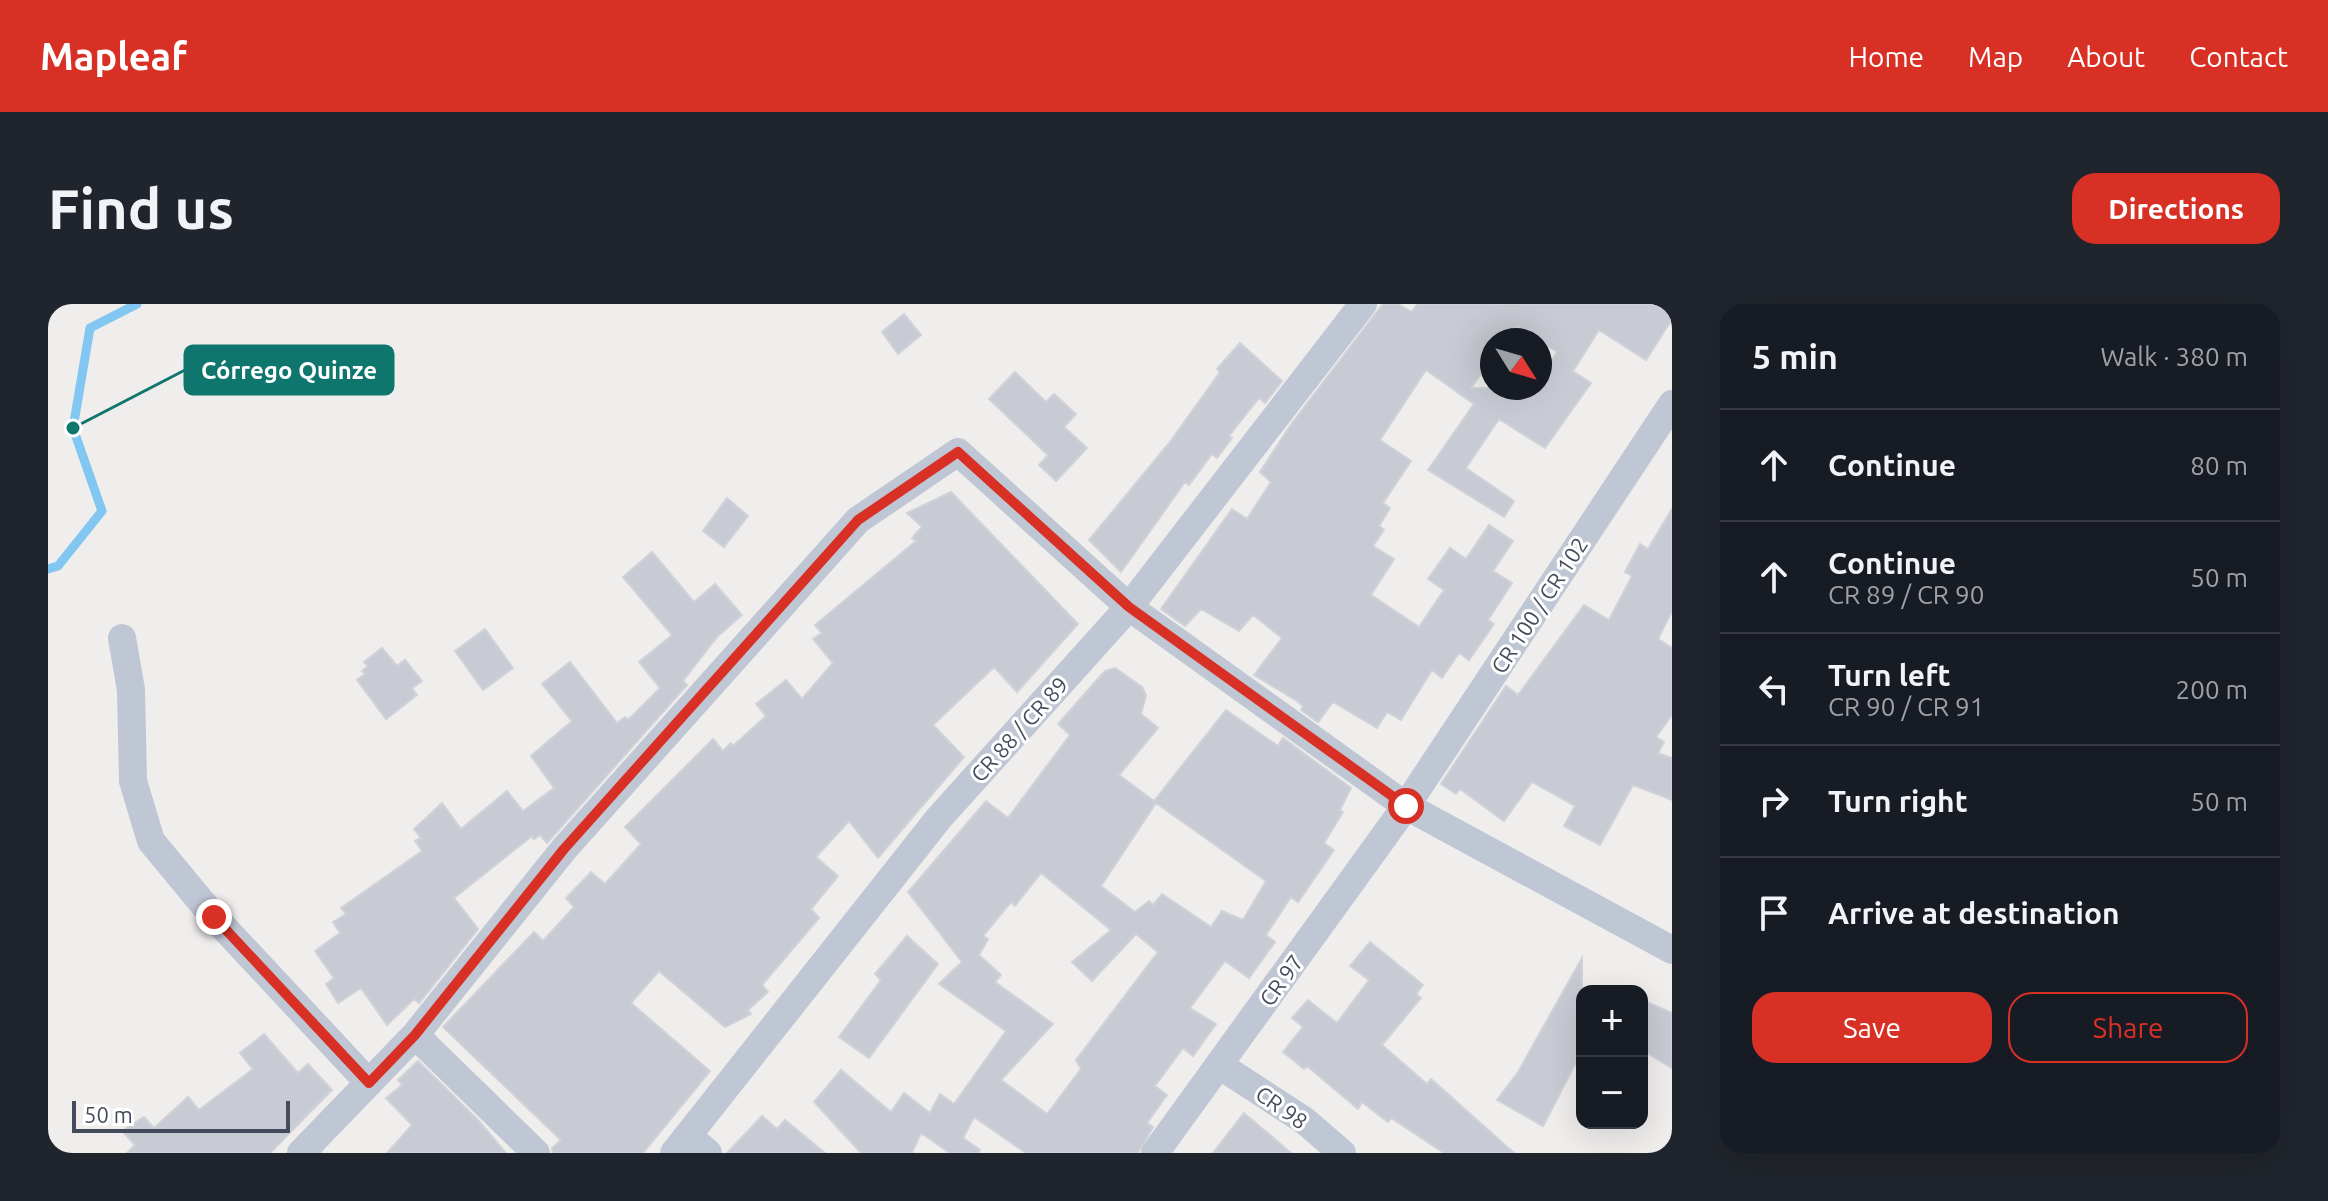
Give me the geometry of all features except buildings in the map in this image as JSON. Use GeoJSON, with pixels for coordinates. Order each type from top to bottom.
{"type":"FeatureCollection","features":[{"type":"Feature","properties":{"kind":"street","name":"CR 88 / CR 89"},"geometry":{"type":"LineString","coordinates":[[690,1147],[939,818],[1129,607],[1363,304]]}},
{"type":"Feature","properties":{"kind":"street","name":"CR 100 / CR 102"},"geometry":{"type":"LineString","coordinates":[[1406,806],[1672,404]]}},
{"type":"Feature","properties":{"kind":"street"},"geometry":{"type":"LineString","coordinates":[[301,1153],[415,1035],[564,849],[858,520],[958,452],[1129,607],[1406,806],[1672,950]]}},
{"type":"Feature","properties":{"kind":"street"},"geometry":{"type":"LineString","coordinates":[[122,638],[131,690],[133,781],[151,841],[214,917],[369,1083]]}},
{"type":"Feature","properties":{"kind":"street","name":"CR 97"},"geometry":{"type":"LineString","coordinates":[[1155,1153],[1406,806]]}},
{"type":"Feature","properties":{"kind":"street"},"geometry":{"type":"LineString","coordinates":[[415,1035],[536,1153]]}},
{"type":"Feature","properties":{"kind":"street","name":"CR 98"},"geometry":{"type":"LineString","coordinates":[[1219,1065],[1305,1121],[1342,1153]]}},
{"type":"Feature","properties":{"kind":"waterway"},"geometry":{"type":"LineString","coordinates":[[48,569],[58,566],[102,511],[73,428],[90,328],[137,304]]}},
{"type":"Feature","properties":{"kind":"place","name":"Córrego Quinze"},"geometry":{"type":"Point","coordinates":[73,428]}},
{"type":"Feature","properties":{"kind":"route"},"geometry":{"type":"LineString","coordinates":[[214,917],[369,1083],[415,1035],[564,849],[858,520],[958,452],[1129,607],[1406,806]]}}]}
